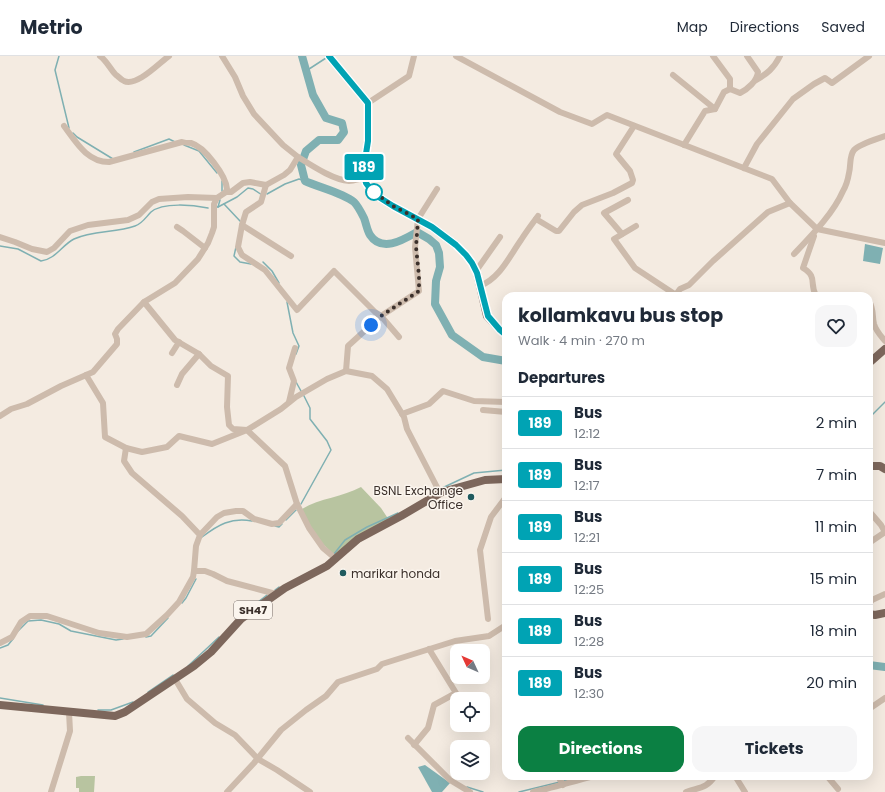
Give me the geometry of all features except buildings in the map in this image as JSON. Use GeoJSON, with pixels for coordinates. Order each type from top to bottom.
{"type":"FeatureCollection","features":[{"type":"Feature","properties":{"kind":"main road"},"geometry":{"type":"LineString","coordinates":[[332,57],[368,103],[368,141],[363,173],[366,183],[374,194],[432,227],[456,245],[466,255],[476,271],[488,316],[502,331]]}},
{"type":"Feature","properties":{"kind":"main road"},"geometry":{"type":"LineString","coordinates":[[873,360],[885,349]]}},
{"type":"Feature","properties":{"kind":"main road"},"geometry":{"type":"LineString","coordinates":[[873,466],[880,466],[885,469]]}},
{"type":"Feature","properties":{"kind":"main road","name":"SH47"},"geometry":{"type":"LineString","coordinates":[[0,705],[115,716],[125,712],[194,666],[211,652],[241,619],[276,594],[327,566],[358,539],[440,493],[485,480],[502,479]]}},
{"type":"Feature","properties":{"kind":"main road"},"geometry":{"type":"LineString","coordinates":[[873,615],[885,613]]}},
{"type":"Feature","properties":{"kind":"street"},"geometry":{"type":"LineString","coordinates":[[100,56],[124,81],[132,81],[142,78],[169,56]]}},
{"type":"Feature","properties":{"kind":"street"},"geometry":{"type":"LineString","coordinates":[[222,56],[235,77],[243,96],[254,114],[283,145],[298,157],[341,180],[350,181],[364,178]]}},
{"type":"Feature","properties":{"kind":"street"},"geometry":{"type":"LineString","coordinates":[[368,103],[409,76],[414,56]]}},
{"type":"Feature","properties":{"kind":"street"},"geometry":{"type":"LineString","coordinates":[[456,56],[560,112],[592,124],[607,115],[772,179],[790,203],[817,229],[885,243]]}},
{"type":"Feature","properties":{"kind":"street"},"geometry":{"type":"LineString","coordinates":[[713,56],[730,79],[730,89]]}},
{"type":"Feature","properties":{"kind":"street"},"geometry":{"type":"LineString","coordinates":[[747,56],[758,72],[756,80]]}},
{"type":"Feature","properties":{"kind":"street"},"geometry":{"type":"LineString","coordinates":[[715,109],[719,98],[724,92],[730,89],[740,93],[745,90],[756,80],[771,70],[780,56]]}},
{"type":"Feature","properties":{"kind":"street"},"geometry":{"type":"LineString","coordinates":[[744,168],[757,144],[793,99],[825,78],[832,82],[861,58],[869,56]]}},
{"type":"Feature","properties":{"kind":"street"},"geometry":{"type":"LineString","coordinates":[[673,75],[715,109]]}},
{"type":"Feature","properties":{"kind":"street"},"geometry":{"type":"LineString","coordinates":[[684,145],[705,111],[715,109]]}},
{"type":"Feature","properties":{"kind":"street"},"geometry":{"type":"LineString","coordinates":[[64,126],[81,149],[100,162],[109,162],[182,142],[193,144],[207,154],[220,172],[227,187],[226,192]]}},
{"type":"Feature","properties":{"kind":"street"},"geometry":{"type":"LineString","coordinates":[[480,286],[490,282],[512,256],[522,237],[537,217],[556,231],[559,231],[574,212],[582,205],[632,183],[634,180],[630,171],[616,154],[634,126]]}},
{"type":"Feature","properties":{"kind":"street"},"geometry":{"type":"LineString","coordinates":[[794,254],[817,229],[844,191],[849,174],[851,155],[854,149],[885,136]]}},
{"type":"Feature","properties":{"kind":"street"},"geometry":{"type":"LineString","coordinates":[[1,413],[27,404],[61,386],[93,372],[117,344],[115,334],[118,329],[144,302],[175,283],[198,259],[205,248],[214,227],[214,204],[217,198],[226,192],[231,192],[243,183],[250,182],[266,185],[290,170],[298,157]]}},
{"type":"Feature","properties":{"kind":"street"},"geometry":{"type":"LineString","coordinates":[[266,185],[261,202],[246,212],[238,247],[242,255],[265,270],[297,310],[334,271],[375,312],[381,316],[400,337]]}},
{"type":"Feature","properties":{"kind":"street"},"geometry":{"type":"LineString","coordinates":[[346,371],[348,346],[381,316],[419,291],[416,247],[418,220],[437,189]]}},
{"type":"Feature","properties":{"kind":"street"},"geometry":{"type":"LineString","coordinates":[[0,237],[36,250],[47,252],[54,248],[70,231],[88,225],[128,220],[139,215],[152,202],[159,199],[188,197],[217,198]]}},
{"type":"Feature","properties":{"kind":"street"},"geometry":{"type":"LineString","coordinates":[[622,234],[604,213],[628,200]]}},
{"type":"Feature","properties":{"kind":"street"},"geometry":{"type":"LineString","coordinates":[[678,292],[680,289],[689,285],[713,261],[768,212],[790,203]]}},
{"type":"Feature","properties":{"kind":"street"},"geometry":{"type":"LineString","coordinates":[[242,225],[291,256]]}},
{"type":"Feature","properties":{"kind":"street"},"geometry":{"type":"LineString","coordinates":[[636,226],[614,239],[635,268],[669,292]]}},
{"type":"Feature","properties":{"kind":"street"},"geometry":{"type":"LineString","coordinates":[[177,227],[205,248]]}},
{"type":"Feature","properties":{"kind":"street"},"geometry":{"type":"LineString","coordinates":[[814,292],[812,286],[813,278],[803,268],[811,242],[817,229]]}},
{"type":"Feature","properties":{"kind":"street"},"geometry":{"type":"LineString","coordinates":[[476,271],[500,237]]}},
{"type":"Feature","properties":{"kind":"street"},"geometry":{"type":"LineString","coordinates":[[144,302],[174,340],[199,354],[211,366],[228,376],[227,407],[229,425],[233,429],[247,430],[285,466],[297,504],[309,528],[323,548],[336,559]]}},
{"type":"Feature","properties":{"kind":"street"},"geometry":{"type":"LineString","coordinates":[[873,308],[876,330],[885,341]]}},
{"type":"Feature","properties":{"kind":"street"},"geometry":{"type":"LineString","coordinates":[[172,353],[179,342]]}},
{"type":"Feature","properties":{"kind":"street"},"geometry":{"type":"LineString","coordinates":[[290,402],[294,381],[289,368],[295,348]]}},
{"type":"Feature","properties":{"kind":"street"},"geometry":{"type":"LineString","coordinates":[[177,385],[185,370],[199,354]]}},
{"type":"Feature","properties":{"kind":"street"},"geometry":{"type":"LineString","coordinates":[[86,375],[103,404],[105,437],[126,448],[142,452],[167,447],[179,436],[212,444],[247,430],[281,409],[296,397],[327,379],[346,371],[372,376],[387,389],[402,414],[407,429],[440,493]]}},
{"type":"Feature","properties":{"kind":"street"},"geometry":{"type":"LineString","coordinates":[[402,414],[429,404],[443,391],[474,401],[502,402]]}},
{"type":"Feature","properties":{"kind":"street"},"geometry":{"type":"LineString","coordinates":[[483,410],[502,412]]}},
{"type":"Feature","properties":{"kind":"street"},"geometry":{"type":"LineString","coordinates":[[126,448],[124,461],[132,473],[182,516],[200,535]]}},
{"type":"Feature","properties":{"kind":"street"},"geometry":{"type":"LineString","coordinates":[[488,619],[480,550],[491,517],[502,502]]}},
{"type":"Feature","properties":{"kind":"street"},"geometry":{"type":"LineString","coordinates":[[0,643],[12,637],[21,622],[30,616],[47,616],[99,633],[127,637],[146,634],[179,602],[193,577],[196,546],[200,535],[216,517],[224,513],[244,511],[254,519],[272,524],[279,523],[297,504]]}},
{"type":"Feature","properties":{"kind":"street"},"geometry":{"type":"LineString","coordinates":[[873,515],[881,524],[885,532],[873,540]]}},
{"type":"Feature","properties":{"kind":"street"},"geometry":{"type":"LineString","coordinates":[[194,571],[205,571],[227,581],[276,594]]}},
{"type":"Feature","properties":{"kind":"street"},"geometry":{"type":"LineString","coordinates":[[873,600],[885,594]]}},
{"type":"Feature","properties":{"kind":"street"},"geometry":{"type":"LineString","coordinates":[[227,792],[258,759],[281,730],[326,696],[338,682],[377,669],[382,664],[455,641],[489,636],[502,628]]}},
{"type":"Feature","properties":{"kind":"street"},"geometry":{"type":"LineString","coordinates":[[414,744],[428,728],[434,705],[456,693],[429,649]]}},
{"type":"Feature","properties":{"kind":"street"},"geometry":{"type":"LineString","coordinates":[[174,679],[187,699],[215,723],[235,735],[258,759],[310,792]]}},
{"type":"Feature","properties":{"kind":"street"},"geometry":{"type":"LineString","coordinates":[[873,706],[885,698]]}},
{"type":"Feature","properties":{"kind":"street"},"geometry":{"type":"LineString","coordinates":[[52,792],[70,731],[69,712]]}},
{"type":"Feature","properties":{"kind":"street"},"geometry":{"type":"LineString","coordinates":[[408,738],[450,780],[470,792]]}},
{"type":"Feature","properties":{"kind":"street"},"geometry":{"type":"LineString","coordinates":[[560,780],[563,785]]}},
{"type":"Feature","properties":{"kind":"street"},"geometry":{"type":"LineString","coordinates":[[533,792],[580,780]]}},
{"type":"Feature","properties":{"kind":"street"},"geometry":{"type":"LineString","coordinates":[[687,792],[706,786],[710,784],[712,780]]}},
{"type":"Feature","properties":{"kind":"street"},"geometry":{"type":"LineString","coordinates":[[738,780],[745,792]]}},
{"type":"Feature","properties":{"kind":"street"},"geometry":{"type":"LineString","coordinates":[[830,780],[838,789]]}},
{"type":"Feature","properties":{"kind":"green space"},"geometry":{"type":"Polygon","coordinates":[[[361,487],[381,508],[389,520],[376,531],[337,558],[316,537],[302,509],[316,502],[347,493],[361,487]]]}},
{"type":"Feature","properties":{"kind":"green space"},"geometry":{"type":"Polygon","coordinates":[[[95,776],[94,792],[79,792],[79,788],[76,788],[76,777],[95,776]]]}},
{"type":"Feature","properties":{"kind":"water"},"geometry":{"type":"Polygon","coordinates":[[[865,244],[883,248],[880,264],[863,261],[865,244]]]}},
{"type":"Feature","properties":{"kind":"water"},"geometry":{"type":"Polygon","coordinates":[[[425,765],[450,783],[442,792],[432,792],[418,767],[425,765]]]}},
{"type":"Feature","properties":{"kind":"waterway"},"geometry":{"type":"LineString","coordinates":[[59,56],[55,70],[69,128]]}},
{"type":"Feature","properties":{"kind":"waterway"},"geometry":{"type":"LineString","coordinates":[[302,56],[313,95],[326,118],[342,123],[344,132],[338,140],[319,140],[306,151],[301,165],[305,181],[337,193],[354,202],[364,218],[370,235],[380,243],[393,243],[417,232],[436,245],[439,253],[440,267],[436,281],[435,304],[452,335],[483,357],[502,360]]}},
{"type":"Feature","properties":{"kind":"waterway"},"geometry":{"type":"LineString","coordinates":[[306,71],[326,58]]}},
{"type":"Feature","properties":{"kind":"waterway"},"geometry":{"type":"LineString","coordinates":[[73,133],[113,159]]}},
{"type":"Feature","properties":{"kind":"waterway"},"geometry":{"type":"LineString","coordinates":[[134,152],[169,139],[175,142]]}},
{"type":"Feature","properties":{"kind":"waterway"},"geometry":{"type":"LineString","coordinates":[[184,145],[199,151],[217,173]]}},
{"type":"Feature","properties":{"kind":"waterway"},"geometry":{"type":"LineString","coordinates":[[267,194],[285,184],[299,179],[305,181]]}},
{"type":"Feature","properties":{"kind":"waterway"},"geometry":{"type":"LineString","coordinates":[[222,181],[222,191]]}},
{"type":"Feature","properties":{"kind":"waterway"},"geometry":{"type":"LineString","coordinates":[[216,207],[237,197],[248,188],[253,189],[262,195]]}},
{"type":"Feature","properties":{"kind":"waterway"},"geometry":{"type":"LineString","coordinates":[[218,207],[220,200]]}},
{"type":"Feature","properties":{"kind":"waterway"},"geometry":{"type":"LineString","coordinates":[[224,204],[240,221]]}},
{"type":"Feature","properties":{"kind":"waterway"},"geometry":{"type":"LineString","coordinates":[[0,246],[18,249],[41,261],[51,258],[74,239],[81,236],[120,230],[135,226],[142,222],[151,212],[156,209],[178,205],[208,208]]}},
{"type":"Feature","properties":{"kind":"waterway"},"geometry":{"type":"LineString","coordinates":[[236,247],[234,256],[240,262],[251,264]]}},
{"type":"Feature","properties":{"kind":"waterway"},"geometry":{"type":"LineString","coordinates":[[263,262],[272,271],[279,283]]}},
{"type":"Feature","properties":{"kind":"waterway"},"geometry":{"type":"LineString","coordinates":[[287,302],[293,333],[299,346],[296,354]]}},
{"type":"Feature","properties":{"kind":"waterway"},"geometry":{"type":"LineString","coordinates":[[296,382],[301,391]]}},
{"type":"Feature","properties":{"kind":"waterway"},"geometry":{"type":"LineString","coordinates":[[301,504],[331,450],[327,441],[310,419],[310,408],[303,394]]}},
{"type":"Feature","properties":{"kind":"waterway"},"geometry":{"type":"LineString","coordinates":[[873,414],[885,402]]}},
{"type":"Feature","properties":{"kind":"waterway"},"geometry":{"type":"LineString","coordinates":[[440,489],[474,473],[502,470]]}},
{"type":"Feature","properties":{"kind":"waterway"},"geometry":{"type":"LineString","coordinates":[[286,520],[296,510]]}},
{"type":"Feature","properties":{"kind":"waterway"},"geometry":{"type":"LineString","coordinates":[[334,554],[345,540],[367,527],[398,513]]}},
{"type":"Feature","properties":{"kind":"waterway"},"geometry":{"type":"LineString","coordinates":[[202,537],[219,526],[231,521],[252,521]]}},
{"type":"Feature","properties":{"kind":"waterway"},"geometry":{"type":"LineString","coordinates":[[275,526],[279,527],[282,524]]}},
{"type":"Feature","properties":{"kind":"waterway"},"geometry":{"type":"LineString","coordinates":[[182,603],[196,579]]}},
{"type":"Feature","properties":{"kind":"waterway"},"geometry":{"type":"LineString","coordinates":[[275,590],[279,587]]}},
{"type":"Feature","properties":{"kind":"waterway"},"geometry":{"type":"LineString","coordinates":[[248,610],[267,595]]}},
{"type":"Feature","properties":{"kind":"waterway"},"geometry":{"type":"LineString","coordinates":[[146,637],[151,636],[168,618]]}},
{"type":"Feature","properties":{"kind":"waterway"},"geometry":{"type":"LineString","coordinates":[[18,631],[28,621],[41,620],[59,624],[71,631],[116,640],[123,639]]}},
{"type":"Feature","properties":{"kind":"waterway"},"geometry":{"type":"LineString","coordinates":[[188,666],[219,637]]}},
{"type":"Feature","properties":{"kind":"waterway"},"geometry":{"type":"LineString","coordinates":[[0,648],[8,645],[13,639]]}},
{"type":"Feature","properties":{"kind":"waterway"},"geometry":{"type":"LineString","coordinates":[[873,666],[885,667]]}},
{"type":"Feature","properties":{"kind":"waterway"},"geometry":{"type":"LineString","coordinates":[[148,692],[173,675]]}},
{"type":"Feature","properties":{"kind":"waterway"},"geometry":{"type":"LineString","coordinates":[[0,698],[43,705]]}},
{"type":"Feature","properties":{"kind":"waterway"},"geometry":{"type":"LineString","coordinates":[[98,710],[111,710],[133,702]]}},
{"type":"Feature","properties":{"kind":"waterway"},"geometry":{"type":"LineString","coordinates":[[519,792],[560,782]]}},
{"type":"Feature","properties":{"kind":"waterway"},"geometry":{"type":"LineString","coordinates":[[467,787],[483,792]]}},
{"type":"Feature","properties":{"kind":"bus line","name":"189"},"geometry":{"type":"LineString","coordinates":[[329,56],[368,103],[368,141],[363,173],[366,183],[374,194],[432,227],[456,245],[466,255],[477,273],[488,316],[502,332]]}},
{"type":"Feature","properties":{"kind":"place","name":"BSNL Exchange Office"},"geometry":{"type":"Point","coordinates":[471,497]}},
{"type":"Feature","properties":{"kind":"place","name":"marikar honda"},"geometry":{"type":"Point","coordinates":[343,573]}},
{"type":"Feature","properties":{"kind":"route"},"geometry":{"type":"LineString","coordinates":[[371,325],[381,316],[419,291],[416,247],[418,219],[393,206],[374,194],[374,192]]}}]}
